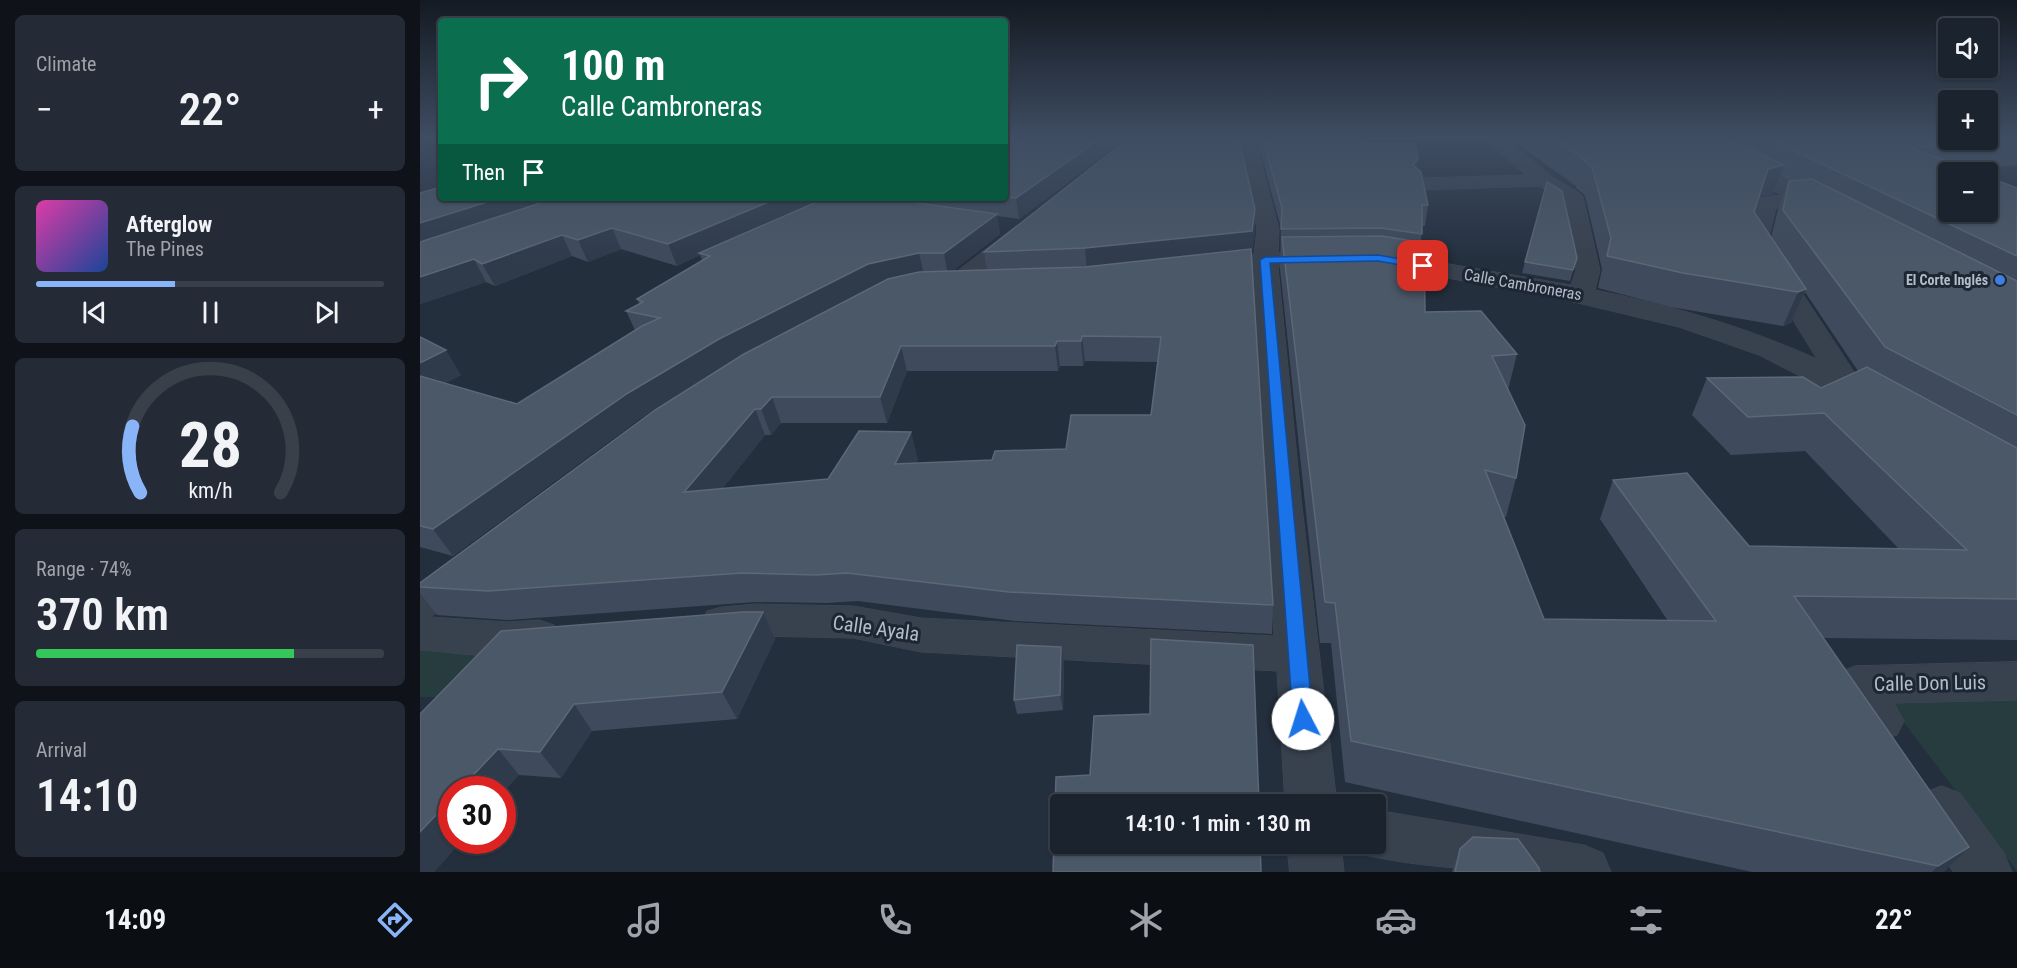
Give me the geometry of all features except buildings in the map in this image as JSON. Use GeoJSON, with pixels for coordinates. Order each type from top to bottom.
{"type":"FeatureCollection","features":[{"type":"Feature","properties":{"kind":"street"},"geometry":{"type":"LineString","coordinates":[[1256,180],[1268,229],[1265,260],[1310,794]]}},
{"type":"Feature","properties":{"kind":"street"},"geometry":{"type":"LineString","coordinates":[[1423,184],[1545,180],[1572,197],[1588,270],[1581,294]]}},
{"type":"Feature","properties":{"kind":"street"},"geometry":{"type":"LineString","coordinates":[[1769,180],[1849,222]]}},
{"type":"Feature","properties":{"kind":"street"},"geometry":{"type":"LineString","coordinates":[[1806,199],[1767,203],[1755,242],[1849,387]]}},
{"type":"Feature","properties":{"kind":"street"},"geometry":{"type":"LineString","coordinates":[[820,201],[887,210]]}},
{"type":"Feature","properties":{"kind":"street"},"geometry":{"type":"LineString","coordinates":[[799,222],[840,204]]}},
{"type":"Feature","properties":{"kind":"street"},"geometry":{"type":"LineString","coordinates":[[998,283],[939,285],[1030,226],[1003,226]]}},
{"type":"Feature","properties":{"kind":"street","name":"Calle Cambroneras"},"geometry":{"type":"LineString","coordinates":[[1182,269],[1265,260],[1378,258],[1581,294],[1641,308],[1733,335],[1780,353],[1849,387],[1900,416]]}},
{"type":"Feature","properties":{"kind":"street"},"geometry":{"type":"LineString","coordinates":[[420,605],[482,558]]}},
{"type":"Feature","properties":{"kind":"street","name":"Calle Ayala"},"geometry":{"type":"LineString","coordinates":[[684,626],[755,620],[853,622],[921,635],[1297,655]]}},
{"type":"Feature","properties":{"kind":"street"},"geometry":{"type":"LineString","coordinates":[[420,633],[508,639],[578,634]]}},
{"type":"Feature","properties":{"kind":"street"},"geometry":{"type":"LineString","coordinates":[[468,680],[508,639]]}},
{"type":"Feature","properties":{"kind":"street","name":"Calle Don Luis"},"geometry":{"type":"LineString","coordinates":[[1985,872],[1855,685],[2017,681]]}},
{"type":"Feature","properties":{"kind":"street"},"geometry":{"type":"LineString","coordinates":[[1386,837],[1584,872]]}},
{"type":"Feature","properties":{"kind":"street"},"geometry":{"type":"LineString","coordinates":[[1315,854],[1317,872]]}},
{"type":"Feature","properties":{"kind":"green space"},"geometry":{"type":"Polygon","coordinates":[[[420,636],[508,639],[444,697],[420,697],[420,636]]]}},
{"type":"Feature","properties":{"kind":"green space"},"geometry":{"type":"Polygon","coordinates":[[[2017,699],[2017,871],[1889,703],[2017,699]]]}},
{"type":"Feature","properties":{"kind":"place","name":"El Corte Inglés"},"geometry":{"type":"Point","coordinates":[2000,280]}},
{"type":"Feature","properties":{"kind":"route"},"geometry":{"type":"LineString","coordinates":[[1303,719],[1265,260],[1378,258],[1423,266]]}}]}
